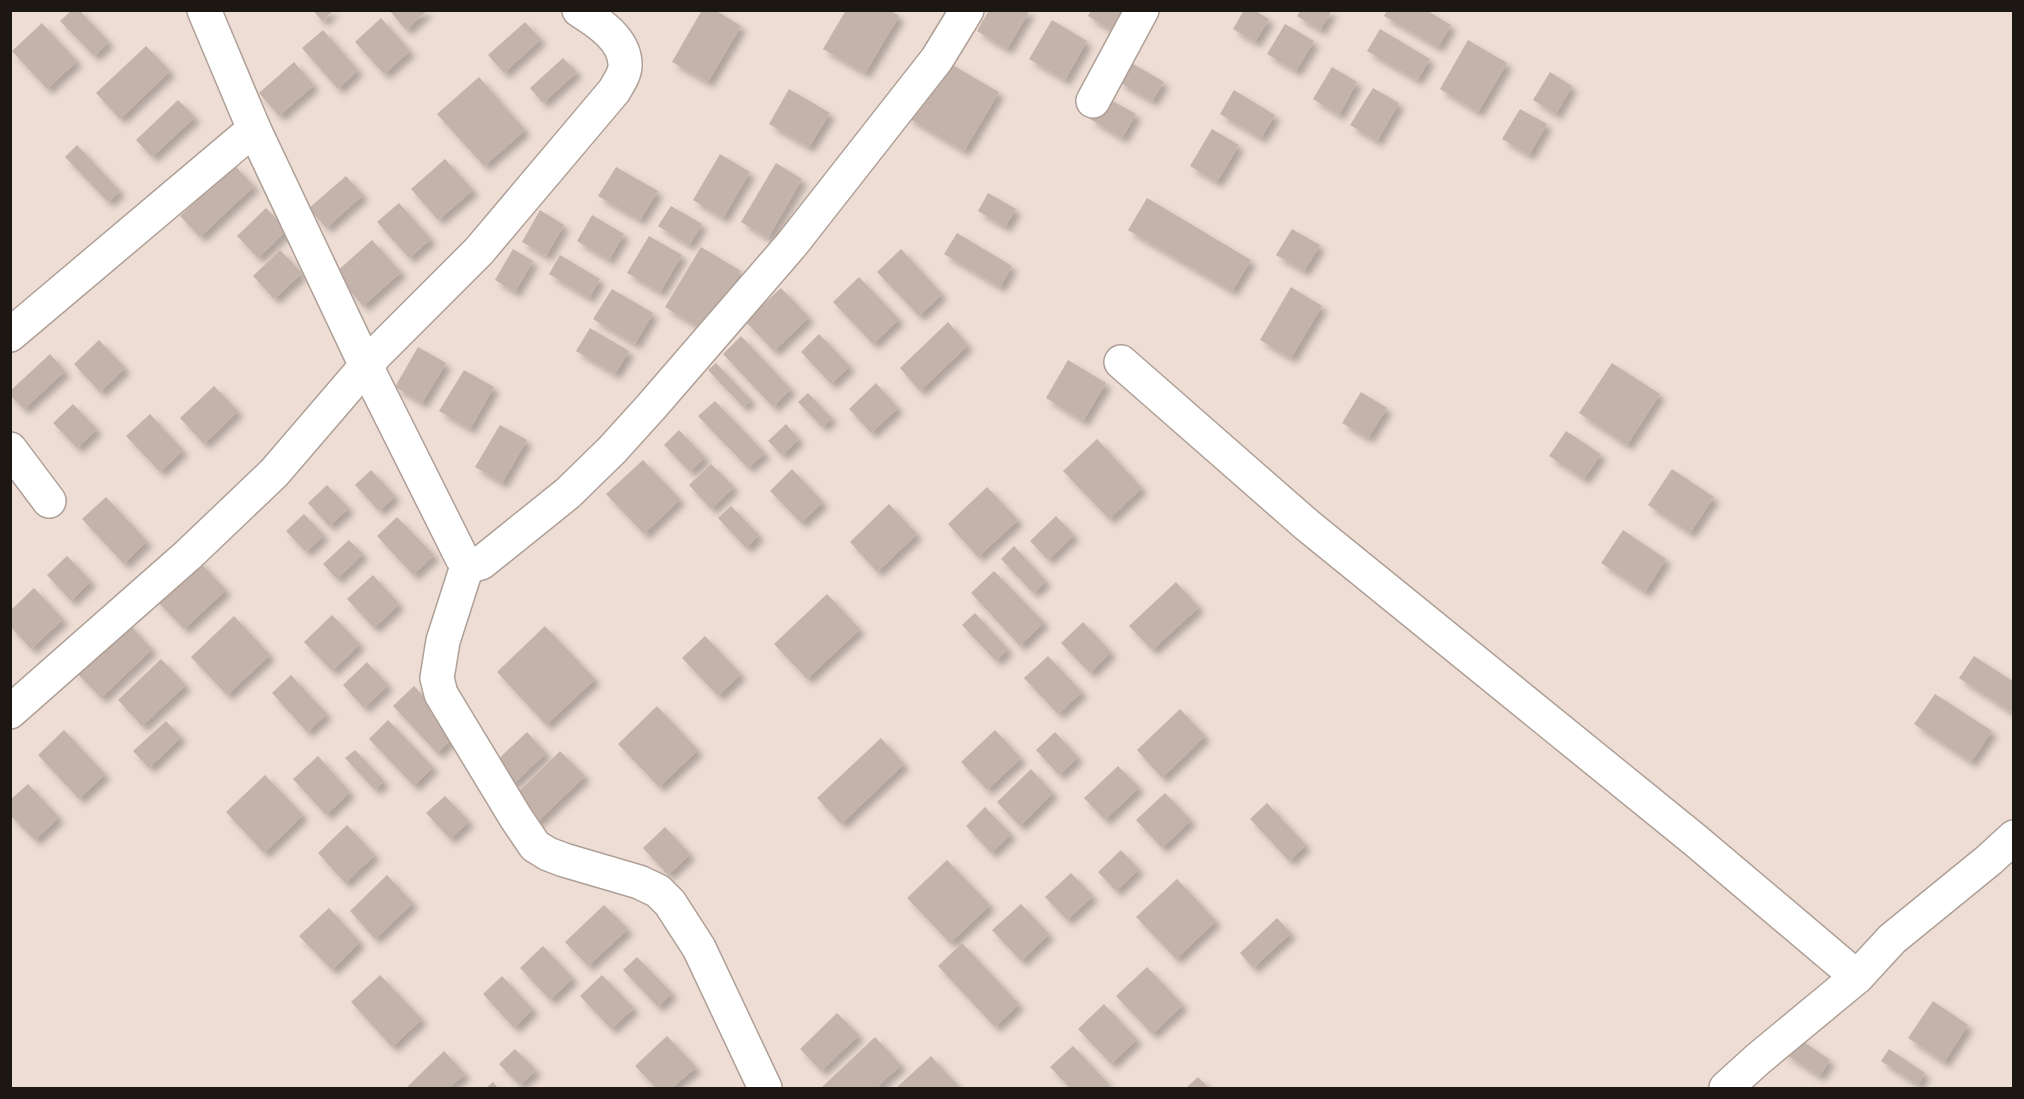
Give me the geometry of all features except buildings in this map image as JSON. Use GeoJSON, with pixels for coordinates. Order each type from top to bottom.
{"type":"FeatureCollection","features":[{"type":"Feature","properties":{"kind":"street"},"geometry":{"type":"LineString","coordinates":[[204,10],[254,129],[366,366],[462,558],[474,565],[481,562],[568,493],[651,407],[792,244],[937,59],[967,10]]}},
{"type":"Feature","properties":{"kind":"street"},"geometry":{"type":"LineString","coordinates":[[1093,101],[1142,10]]}},
{"type":"Feature","properties":{"kind":"street"},"geometry":{"type":"LineString","coordinates":[[10,712],[188,555],[274,473],[366,366],[478,250],[614,92],[625,68],[623,48],[594,14]]}},
{"type":"Feature","properties":{"kind":"street"},"geometry":{"type":"LineString","coordinates":[[10,335],[254,129]]}},
{"type":"Feature","properties":{"kind":"street"},"geometry":{"type":"LineString","coordinates":[[1121,362],[1307,525],[1695,840],[1857,977]]}},
{"type":"Feature","properties":{"kind":"street"},"geometry":{"type":"LineString","coordinates":[[10,449],[49,501]]}},
{"type":"Feature","properties":{"kind":"street"},"geometry":{"type":"LineString","coordinates":[[468,563],[442,640],[437,678],[441,694],[535,846],[564,860],[639,882],[658,891],[669,903],[699,948],[765,1089]]}},
{"type":"Feature","properties":{"kind":"street"},"geometry":{"type":"LineString","coordinates":[[1726,1089],[1758,1059],[1857,977],[1892,939],[1989,860],[2013,837]]}}]}
